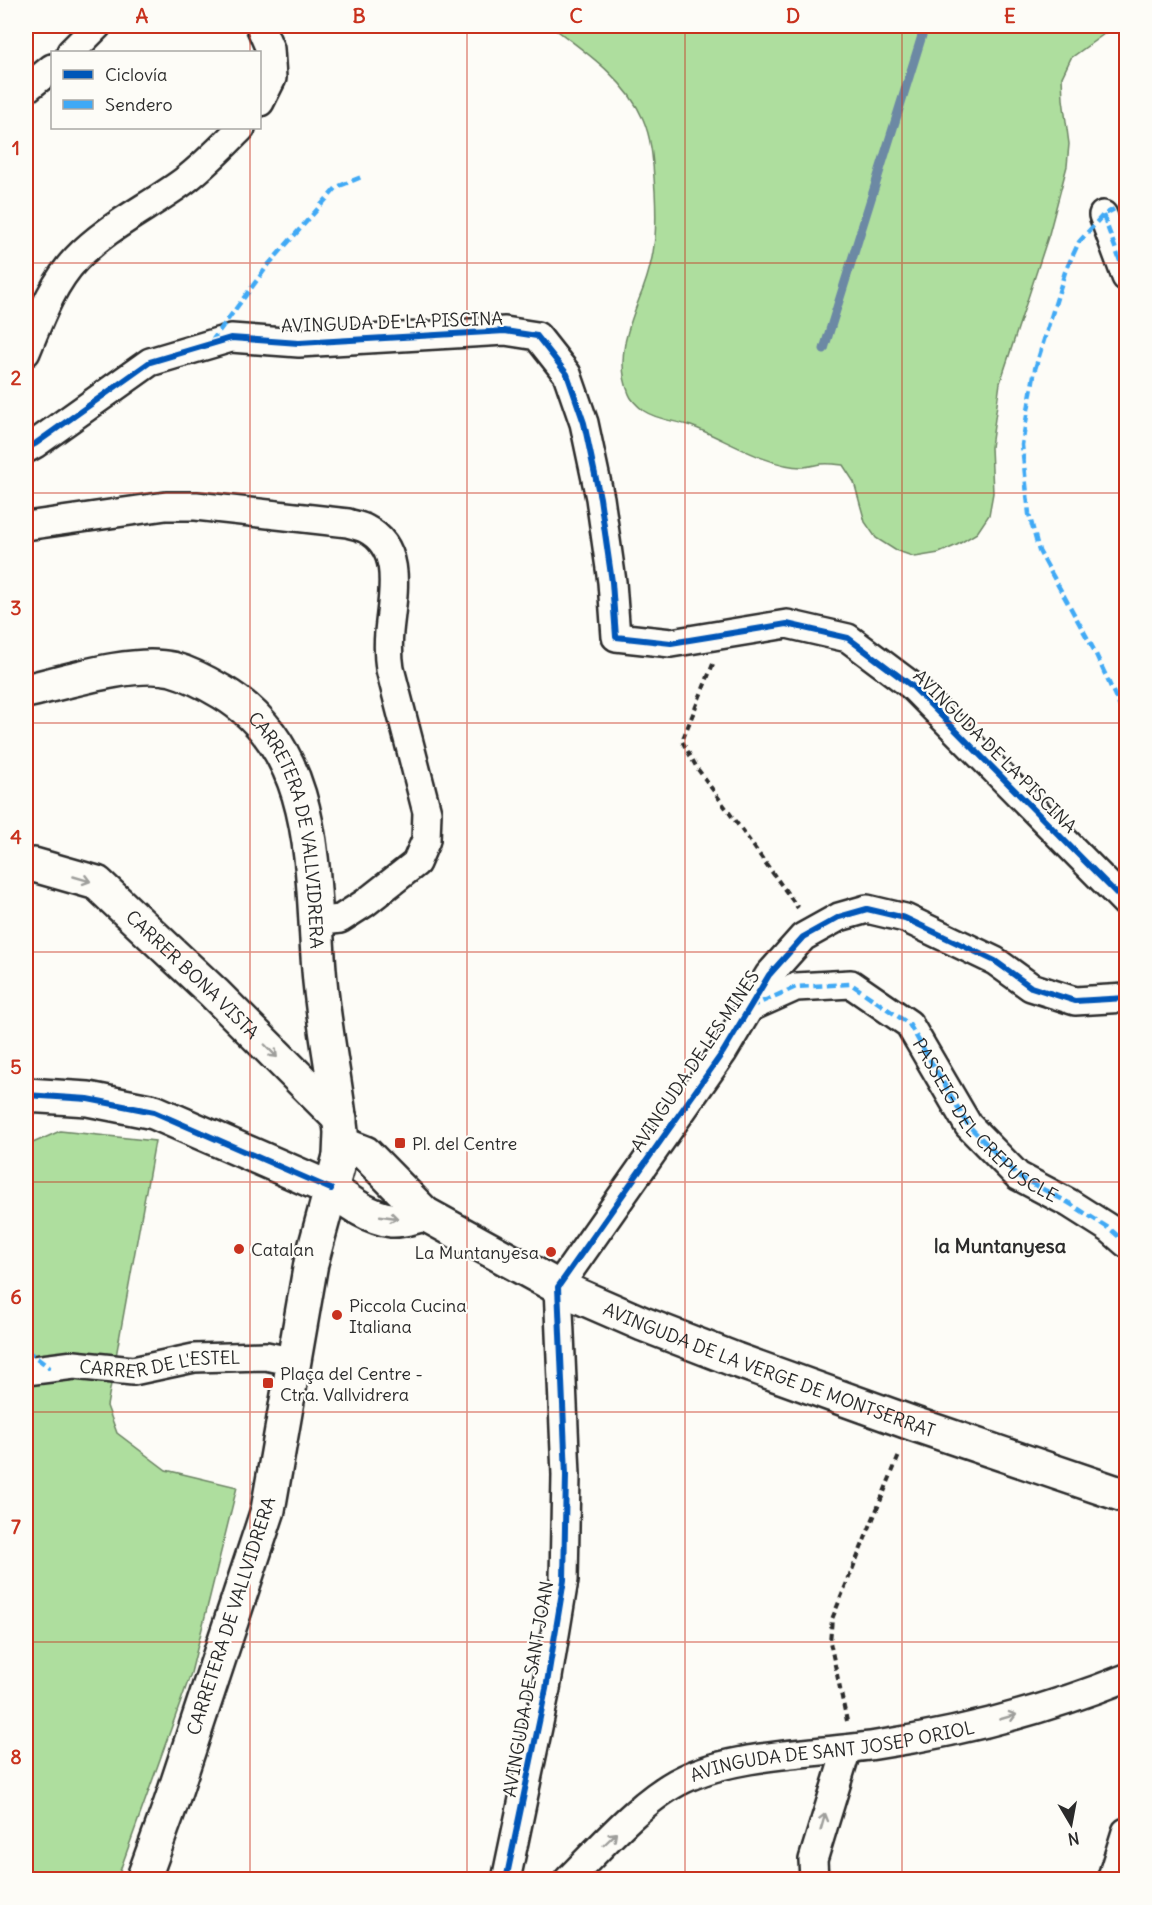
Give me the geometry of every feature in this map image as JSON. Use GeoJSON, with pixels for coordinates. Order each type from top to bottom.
{"type":"FeatureCollection","features":[{"type":"Feature","properties":{"kind":"street"},"geometry":{"type":"LineString","coordinates":[[71,51],[97,26]]}},
{"type":"Feature","properties":{"kind":"street"},"geometry":{"type":"LineString","coordinates":[[260,26],[270,49],[272,78],[261,100]]}},
{"type":"Feature","properties":{"kind":"street"},"geometry":{"type":"LineString","coordinates":[[26,89],[51,69]]}},
{"type":"Feature","properties":{"kind":"street"},"geometry":{"type":"LineString","coordinates":[[26,352],[60,280],[75,260],[96,241],[183,181],[214,156],[240,129]]}},
{"type":"Feature","properties":{"kind":"street"},"geometry":{"type":"LineString","coordinates":[[1103,215],[1126,277]]}},
{"type":"Feature","properties":{"kind":"street","name":"AVINGUDA DE LA PISCINA"},"geometry":{"type":"LineString","coordinates":[[26,449],[150,362],[231,338],[299,343],[505,331],[537,336],[567,374],[584,423],[600,498],[612,582],[616,636],[671,643],[787,624],[848,638],[912,686],[1126,903]]}},
{"type":"Feature","properties":{"kind":"street"},"geometry":{"type":"LineString","coordinates":[[26,525],[166,507],[196,506],[348,523],[367,530],[381,542],[390,556],[394,578],[388,650],[390,669],[427,812],[426,840],[416,863],[365,903],[340,919],[316,922]]}},
{"type":"Feature","properties":{"kind":"street","name":"CARRETERA DE VALLVIDRERA"},"geometry":{"type":"LineString","coordinates":[[26,691],[129,667],[172,669],[207,683],[245,709],[276,742],[287,761],[303,808],[309,841],[319,972],[341,1132],[331,1189],[316,1240],[268,1510],[171,1803],[143,1880]]}},
{"type":"Feature","properties":{"kind":"street","name":"CARRER BONA VISTA"},"geometry":{"type":"LineString","coordinates":[[26,867],[34,865],[97,883],[214,993],[341,1132],[425,1214]]}},
{"type":"Feature","properties":{"kind":"street","name":"AVINGUDA DE LES MINES"},"geometry":{"type":"LineString","coordinates":[[558,1287],[723,1052],[769,975],[803,937],[839,917],[867,909],[905,918],[995,961],[1031,987],[1075,1001],[1126,998]]}},
{"type":"Feature","properties":{"kind":"street","name":"PASSEIG DEL CREPUSCLE"},"geometry":{"type":"LineString","coordinates":[[749,1008],[796,987],[851,984],[909,1024],[968,1125],[1018,1176],[1069,1203],[1110,1229],[1126,1243]]}},
{"type":"Feature","properties":{"kind":"street"},"geometry":{"type":"LineString","coordinates":[[26,1095],[88,1099],[154,1112],[331,1189],[355,1206],[370,1213],[393,1220],[425,1214]]}},
{"type":"Feature","properties":{"kind":"street","name":"AVINGUDA DE LA VERGE DE MONTSERRAT"},"geometry":{"type":"LineString","coordinates":[[425,1214],[558,1287],[643,1324],[914,1424],[1126,1496]]}},
{"type":"Feature","properties":{"kind":"street","name":"AVINGUDA DE SANT JOAN"},"geometry":{"type":"LineString","coordinates":[[506,1880],[546,1689],[564,1580],[566,1475],[558,1287]]}},
{"type":"Feature","properties":{"kind":"street","name":"CARRER DE L'ESTEL"},"geometry":{"type":"LineString","coordinates":[[26,1371],[74,1365],[134,1371],[194,1358],[266,1356],[294,1362]]}},
{"type":"Feature","properties":{"kind":"street","name":"AVINGUDA DE SANT JOSEP ORIOL"},"geometry":{"type":"LineString","coordinates":[[568,1880],[665,1789],[685,1778],[735,1762],[847,1749],[968,1729],[1036,1709],[1126,1678]]}},
{"type":"Feature","properties":{"kind":"street"},"geometry":{"type":"LineString","coordinates":[[814,1880],[813,1860],[847,1749]]}},
{"type":"Feature","properties":{"kind":"street"},"geometry":{"type":"LineString","coordinates":[[1111,1880],[1126,1832]]}},
{"type":"Feature","properties":{"kind":"path"},"geometry":{"type":"LineString","coordinates":[[725,634],[682,741],[711,787],[815,930]]}},
{"type":"Feature","properties":{"kind":"path"},"geometry":{"type":"LineString","coordinates":[[847,1749],[847,1720],[830,1642],[832,1619],[886,1484],[914,1424]]}},
{"type":"Feature","properties":{"kind":"green space"},"geometry":{"type":"Polygon","coordinates":[[[551,26],[1115,26],[1071,58],[1062,77],[1069,144],[1067,166],[1049,234],[1000,383],[991,447],[993,493],[989,515],[977,533],[939,553],[915,557],[895,550],[876,538],[865,522],[854,482],[843,465],[823,464],[802,467],[775,462],[691,426],[649,414],[633,401],[625,381],[623,354],[629,328],[651,264],[655,241],[655,191],[649,137],[636,105],[626,91],[603,67],[551,26]]]}},
{"type":"Feature","properties":{"kind":"green space"},"geometry":{"type":"Polygon","coordinates":[[[60,1131],[155,1141],[107,1406],[117,1433],[166,1470],[237,1487],[191,1673],[117,1879],[26,1879],[26,1146],[60,1131]]]}},
{"type":"Feature","properties":{"kind":"waterway"},"geometry":{"type":"LineString","coordinates":[[824,349],[925,26]]}},
{"type":"Feature","properties":{"kind":"marked path"},"geometry":{"type":"LineString","coordinates":[[211,342],[269,264],[337,187],[364,176]]}},
{"type":"Feature","properties":{"kind":"marked path"},"geometry":{"type":"LineString","coordinates":[[1126,203],[1103,215],[1079,242],[1065,272],[1035,369],[1022,445],[1029,514],[1039,551],[1094,650],[1126,720]]}},
{"type":"Feature","properties":{"kind":"marked path"},"geometry":{"type":"LineString","coordinates":[[1103,215],[1126,277]]}},
{"type":"Feature","properties":{"kind":"marked path"},"geometry":{"type":"LineString","coordinates":[[750,1007],[796,987],[851,984],[909,1024],[968,1125],[1018,1176],[1069,1203],[1110,1229],[1126,1243]]}},
{"type":"Feature","properties":{"kind":"marked path"},"geometry":{"type":"LineString","coordinates":[[26,1350],[50,1368]]}},
{"type":"Feature","properties":{"kind":"cycle path"},"geometry":{"type":"LineString","coordinates":[[26,449],[150,362],[231,338],[299,343],[505,331],[537,336],[567,374],[584,423],[600,498],[612,582],[616,637],[671,643],[787,624],[848,638],[912,686],[1126,903]]}},
{"type":"Feature","properties":{"kind":"cycle path"},"geometry":{"type":"LineString","coordinates":[[506,1880],[546,1689],[564,1580],[566,1475],[558,1287],[723,1052],[769,975],[803,937],[839,917],[867,909],[905,918],[995,961],[1031,987],[1075,1001],[1126,998]]}},
{"type":"Feature","properties":{"kind":"cycle path"},"geometry":{"type":"LineString","coordinates":[[26,1095],[88,1099],[154,1112],[331,1189]]}},
{"type":"Feature","properties":{"kind":"place","name":"Pl. del Centre"},"geometry":{"type":"Point","coordinates":[400,1143]}},
{"type":"Feature","properties":{"kind":"place","name":"Catalan"},"geometry":{"type":"Point","coordinates":[239,1249]}},
{"type":"Feature","properties":{"kind":"place","name":"La Muntanyesa"},"geometry":{"type":"Point","coordinates":[551,1252]}},
{"type":"Feature","properties":{"kind":"place","name":"Piccola Cucina Italiana"},"geometry":{"type":"Point","coordinates":[337,1315]}},
{"type":"Feature","properties":{"kind":"place","name":"Plaça del Centre - Ctra. Vallvidrera"},"geometry":{"type":"Point","coordinates":[268,1383]}},
{"type":"Feature","properties":{"kind":"district","name":"la Muntanyesa"},"geometry":{"type":"Point","coordinates":[1000,1245]}}]}
